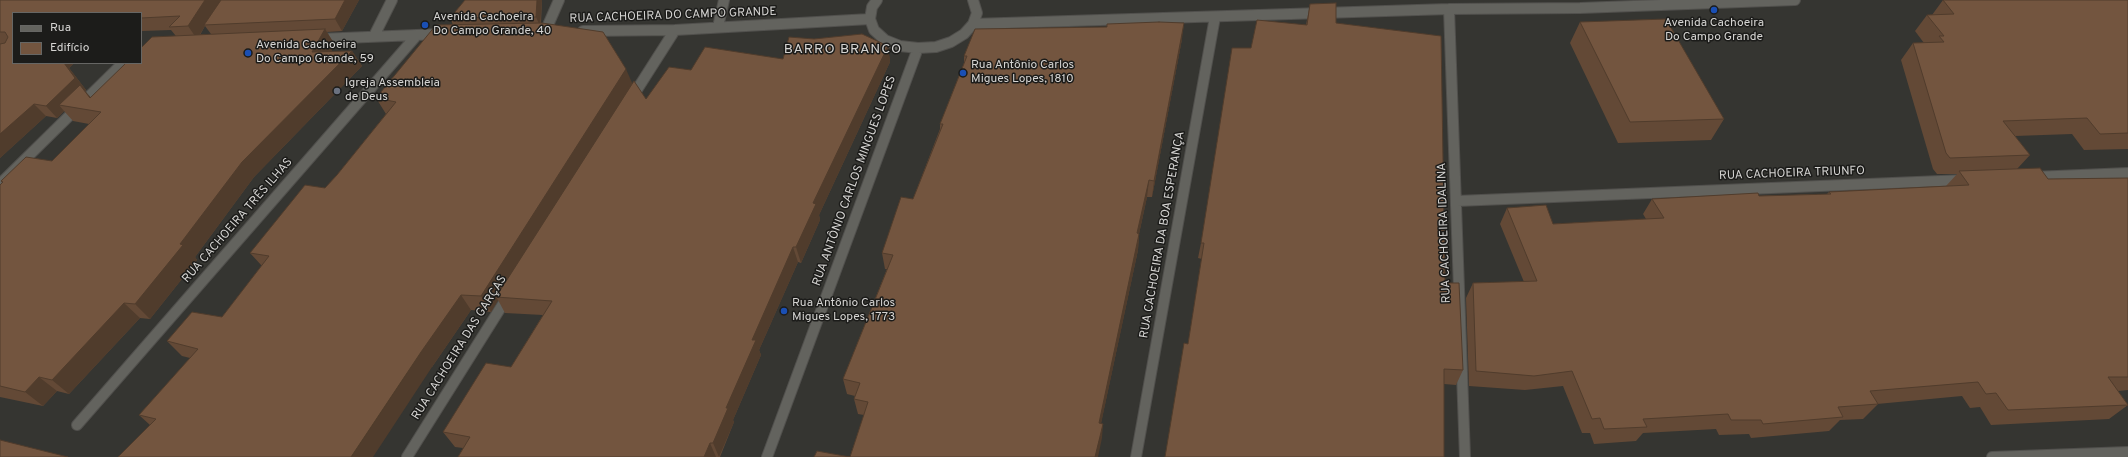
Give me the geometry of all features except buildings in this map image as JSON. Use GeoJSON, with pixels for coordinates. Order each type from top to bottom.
{"type":"FeatureCollection","features":[{"type":"Feature","properties":{"kind":"street"},"geometry":{"type":"LineString","coordinates":[[374,36],[392,0]]}},
{"type":"Feature","properties":{"kind":"street"},"geometry":{"type":"LineString","coordinates":[[545,32],[559,0]]}},
{"type":"Feature","properties":{"kind":"street"},"geometry":{"type":"LineString","coordinates":[[718,27],[724,0]]}},
{"type":"Feature","properties":{"kind":"street"},"geometry":{"type":"LineString","coordinates":[[877,0],[872,7],[870,19],[874,30],[884,40],[900,46],[918,48],[936,47],[951,42],[964,34],[973,24],[977,13],[973,0]]}},
{"type":"Feature","properties":{"kind":"street"},"geometry":{"type":"LineString","coordinates":[[973,24],[1580,4],[1795,0]]}},
{"type":"Feature","properties":{"kind":"street","name":"RUA CACHOEIRA IDALINA"},"geometry":{"type":"LineString","coordinates":[[1450,9],[1466,457]]}},
{"type":"Feature","properties":{"kind":"street","name":"RUA CACHOEIRA DA BOA ESPERANÇA"},"geometry":{"type":"LineString","coordinates":[[1136,457],[1215,17]]}},
{"type":"Feature","properties":{"kind":"street","name":"RUA CACHOEIRA DO CAMPO GRANDE"},"geometry":{"type":"LineString","coordinates":[[575,31],[674,30],[870,19]]}},
{"type":"Feature","properties":{"kind":"street"},"geometry":{"type":"LineString","coordinates":[[624,110],[674,30]]}},
{"type":"Feature","properties":{"kind":"street"},"geometry":{"type":"LineString","coordinates":[[311,39],[449,34]]}},
{"type":"Feature","properties":{"kind":"street","name":"RUA CACHOEIRA TRÊS ILHAS"},"geometry":{"type":"LineString","coordinates":[[77,425],[417,35]]}},
{"type":"Feature","properties":{"kind":"street","name":"RUA ANTÔNIO CARLOS MINGUES LOPES"},"geometry":{"type":"LineString","coordinates":[[767,457],[918,48]]}},
{"type":"Feature","properties":{"kind":"street"},"geometry":{"type":"LineString","coordinates":[[0,184],[122,64]]}},
{"type":"Feature","properties":{"kind":"street"},"geometry":{"type":"LineString","coordinates":[[2025,177],[2128,173]]}},
{"type":"Feature","properties":{"kind":"street","name":"RUA CACHOEIRA TRIUNFO"},"geometry":{"type":"LineString","coordinates":[[1457,201],[1978,179]]}},
{"type":"Feature","properties":{"kind":"street","name":"RUA CACHOEIRA DAS GARÇAS"},"geometry":{"type":"LineString","coordinates":[[407,457],[512,290]]}},
{"type":"Feature","properties":{"kind":"street"},"geometry":{"type":"LineString","coordinates":[[1992,457],[2128,452]]}},
{"type":"Feature","properties":{"kind":"place","name":"Avenida Cachoeira Do Campo Grande"},"geometry":{"type":"Point","coordinates":[1714,10]}},
{"type":"Feature","properties":{"kind":"place","name":"Avenida Cachoeira Do Campo Grande, 40"},"geometry":{"type":"Point","coordinates":[425,25]}},
{"type":"Feature","properties":{"kind":"place","name":"Avenida Cachoeira Do Campo Grande, 59"},"geometry":{"type":"Point","coordinates":[248,53]}},
{"type":"Feature","properties":{"kind":"place","name":"Rua Antônio Carlos Migues Lopes, 1810"},"geometry":{"type":"Point","coordinates":[963,73]}},
{"type":"Feature","properties":{"kind":"place","name":"Igreja Assembleia de Deus"},"geometry":{"type":"Point","coordinates":[337,91]}},
{"type":"Feature","properties":{"kind":"place","name":"Rua Antônio Carlos Migues Lopes, 1773"},"geometry":{"type":"Point","coordinates":[784,311]}},
{"type":"Feature","properties":{"kind":"district","name":"BARRO BRANCO"},"geometry":{"type":"Point","coordinates":[843,50]}}]}
